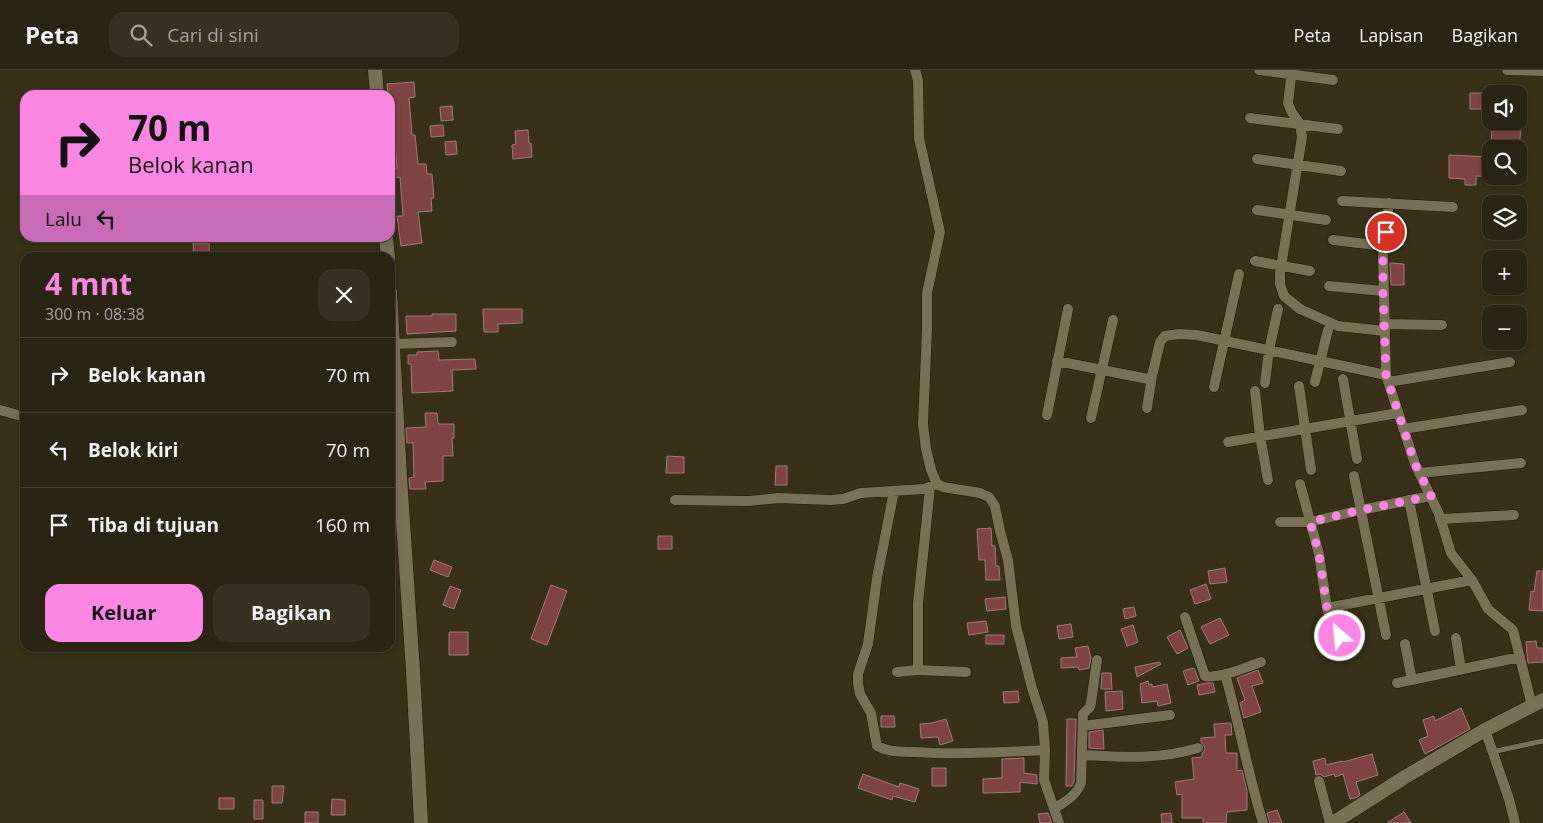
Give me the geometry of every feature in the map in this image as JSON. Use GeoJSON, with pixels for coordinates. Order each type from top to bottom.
{"type":"FeatureCollection","features":[{"type":"Feature","properties":{"kind":"street"},"geometry":{"type":"LineString","coordinates":[[375,70],[377,90]]}},
{"type":"Feature","properties":{"kind":"street"},"geometry":{"type":"LineString","coordinates":[[916,70],[918,80],[919,138],[940,232],[927,293],[923,424],[933,486],[918,603],[918,670]]}},
{"type":"Feature","properties":{"kind":"street"},"geometry":{"type":"LineString","coordinates":[[1260,70],[1292,72],[1333,80]]}},
{"type":"Feature","properties":{"kind":"street"},"geometry":{"type":"LineString","coordinates":[[1507,70],[1543,71]]}},
{"type":"Feature","properties":{"kind":"street"},"geometry":{"type":"LineString","coordinates":[[1292,72],[1288,103],[1300,124],[1302,137],[1282,266],[1280,284],[1284,296],[1300,309],[1338,326],[1384,328],[1442,325]]}},
{"type":"Feature","properties":{"kind":"street"},"geometry":{"type":"LineString","coordinates":[[1250,118],[1338,128]]}},
{"type":"Feature","properties":{"kind":"street"},"geometry":{"type":"LineString","coordinates":[[1257,158],[1341,171]]}},
{"type":"Feature","properties":{"kind":"street"},"geometry":{"type":"LineString","coordinates":[[1342,201],[1453,208]]}},
{"type":"Feature","properties":{"kind":"street"},"geometry":{"type":"LineString","coordinates":[[1319,781],[1331,823],[1484,730],[1538,703],[1520,657],[1513,630],[1488,609],[1472,580],[1451,554],[1431,496],[1415,464],[1387,379],[1383,291],[1384,246],[1389,204]]}},
{"type":"Feature","properties":{"kind":"street"},"geometry":{"type":"LineString","coordinates":[[1257,210],[1326,220]]}},
{"type":"Feature","properties":{"kind":"street"},"geometry":{"type":"LineString","coordinates":[[1333,240],[1384,246]]}},
{"type":"Feature","properties":{"kind":"street"},"geometry":{"type":"LineString","coordinates":[[1255,261],[1310,272]]}},
{"type":"Feature","properties":{"kind":"street"},"geometry":{"type":"LineString","coordinates":[[1214,387],[1239,274]]}},
{"type":"Feature","properties":{"kind":"street"},"geometry":{"type":"LineString","coordinates":[[1329,286],[1383,291]]}},
{"type":"Feature","properties":{"kind":"street"},"geometry":{"type":"LineString","coordinates":[[1047,415],[1068,309]]}},
{"type":"Feature","properties":{"kind":"street"},"geometry":{"type":"LineString","coordinates":[[1265,383],[1269,350],[1278,309]]}},
{"type":"Feature","properties":{"kind":"street"},"geometry":{"type":"LineString","coordinates":[[1091,418],[1113,320]]}},
{"type":"Feature","properties":{"kind":"street"},"geometry":{"type":"LineString","coordinates":[[1315,382],[1328,330]]}},
{"type":"Feature","properties":{"kind":"street"},"geometry":{"type":"LineString","coordinates":[[1147,408],[1160,342],[1165,336],[1179,334],[1198,335],[1224,340],[1320,361],[1387,379],[1510,362]]}},
{"type":"Feature","properties":{"kind":"street"},"geometry":{"type":"LineString","coordinates":[[395,337],[452,342]]}},
{"type":"Feature","properties":{"kind":"street"},"geometry":{"type":"LineString","coordinates":[[1057,361],[1145,379],[1152,376]]}},
{"type":"Feature","properties":{"kind":"street"},"geometry":{"type":"LineString","coordinates":[[1343,379],[1357,459]]}},
{"type":"Feature","properties":{"kind":"street"},"geometry":{"type":"LineString","coordinates":[[1299,386],[1311,470]]}},
{"type":"Feature","properties":{"kind":"street"},"geometry":{"type":"LineString","coordinates":[[395,390],[421,823]]}},
{"type":"Feature","properties":{"kind":"street"},"geometry":{"type":"LineString","coordinates":[[1255,391],[1260,436],[1268,480]]}},
{"type":"Feature","properties":{"kind":"street"},"geometry":{"type":"LineString","coordinates":[[0,410],[20,416]]}},
{"type":"Feature","properties":{"kind":"street"},"geometry":{"type":"LineString","coordinates":[[1403,429],[1522,410]]}},
{"type":"Feature","properties":{"kind":"street"},"geometry":{"type":"LineString","coordinates":[[1228,442],[1398,413]]}},
{"type":"Feature","properties":{"kind":"street"},"geometry":{"type":"LineString","coordinates":[[1419,473],[1521,463]]}},
{"type":"Feature","properties":{"kind":"street"},"geometry":{"type":"LineString","coordinates":[[1354,476],[1386,635]]}},
{"type":"Feature","properties":{"kind":"street"},"geometry":{"type":"LineString","coordinates":[[1300,484],[1319,554],[1327,608],[1332,623],[1348,650]]}},
{"type":"Feature","properties":{"kind":"street"},"geometry":{"type":"LineString","coordinates":[[675,500],[749,501],[778,498],[831,500],[843,499],[861,493],[933,486],[980,493],[989,497],[995,506],[1008,560],[1016,626],[1043,722],[1045,750],[1044,780],[1060,823]]}},
{"type":"Feature","properties":{"kind":"street"},"geometry":{"type":"LineString","coordinates":[[894,491],[877,578],[868,644],[858,674],[860,694],[870,713],[877,746],[884,750],[941,754],[1045,750]]}},
{"type":"Feature","properties":{"kind":"street"},"geometry":{"type":"LineString","coordinates":[[1280,522],[1310,522],[1431,496]]}},
{"type":"Feature","properties":{"kind":"street"},"geometry":{"type":"LineString","coordinates":[[1409,500],[1434,631]]}},
{"type":"Feature","properties":{"kind":"street"},"geometry":{"type":"LineString","coordinates":[[1440,519],[1514,515]]}},
{"type":"Feature","properties":{"kind":"street"},"geometry":{"type":"LineString","coordinates":[[1327,608],[1472,580]]}},
{"type":"Feature","properties":{"kind":"street"},"geometry":{"type":"LineString","coordinates":[[1184,617],[1205,676],[1211,677],[1225,674],[1261,662]]}},
{"type":"Feature","properties":{"kind":"street"},"geometry":{"type":"LineString","coordinates":[[1456,638],[1461,670]]}},
{"type":"Feature","properties":{"kind":"street"},"geometry":{"type":"LineString","coordinates":[[1405,644],[1412,680]]}},
{"type":"Feature","properties":{"kind":"street"},"geometry":{"type":"LineString","coordinates":[[1397,684],[1520,657]]}},
{"type":"Feature","properties":{"kind":"street"},"geometry":{"type":"LineString","coordinates":[[1055,808],[1068,800],[1079,788],[1083,755],[1083,714],[1090,707],[1097,660]]}},
{"type":"Feature","properties":{"kind":"street"},"geometry":{"type":"LineString","coordinates":[[896,672],[918,670],[966,672]]}},
{"type":"Feature","properties":{"kind":"street"},"geometry":{"type":"LineString","coordinates":[[1225,674],[1254,796],[1263,823]]}},
{"type":"Feature","properties":{"kind":"street"},"geometry":{"type":"LineString","coordinates":[[1083,726],[1170,715]]}},
{"type":"Feature","properties":{"kind":"street"},"geometry":{"type":"LineString","coordinates":[[1484,730],[1509,799],[1515,823]]}},
{"type":"Feature","properties":{"kind":"street"},"geometry":{"type":"LineString","coordinates":[[1083,755],[1134,758],[1198,748]]}},
{"type":"Feature","properties":{"kind":"lane"},"geometry":{"type":"LineString","coordinates":[[1492,752],[1543,741]]}},
{"type":"Feature","properties":{"kind":"building"},"geometry":{"type":"Polygon","coordinates":[[[414,82],[415,97],[409,98],[412,135],[415,135],[418,164],[426,164],[427,174],[432,174],[434,198],[431,198],[432,211],[418,212],[422,243],[401,246],[397,216],[403,216],[400,177],[395,178],[395,168],[397,168],[395,90],[388,90],[387,84],[414,82]]]}},
{"type":"Feature","properties":{"kind":"building"},"geometry":{"type":"Polygon","coordinates":[[[1470,93],[1482,93],[1481,109],[1470,109],[1470,93]]]}},
{"type":"Feature","properties":{"kind":"building"},"geometry":{"type":"Polygon","coordinates":[[[452,106],[453,120],[441,121],[440,107],[452,106]]]}},
{"type":"Feature","properties":{"kind":"building"},"geometry":{"type":"Polygon","coordinates":[[[443,125],[444,136],[431,137],[430,126],[443,125]]]}},
{"type":"Feature","properties":{"kind":"building"},"geometry":{"type":"Polygon","coordinates":[[[528,130],[532,157],[513,159],[512,145],[516,144],[515,131],[528,130]]]}},
{"type":"Feature","properties":{"kind":"building"},"geometry":{"type":"Polygon","coordinates":[[[1492,130],[1521,130],[1520,140],[1491,140],[1492,130]]]}},
{"type":"Feature","properties":{"kind":"building"},"geometry":{"type":"Polygon","coordinates":[[[456,141],[457,154],[446,155],[445,142],[456,141]]]}},
{"type":"Feature","properties":{"kind":"building"},"geometry":{"type":"Polygon","coordinates":[[[1449,155],[1482,157],[1482,176],[1476,176],[1476,185],[1465,185],[1465,179],[1449,178],[1449,155]]]}},
{"type":"Feature","properties":{"kind":"building"},"geometry":{"type":"Polygon","coordinates":[[[193,243],[209,243],[210,252],[194,252],[193,243]]]}},
{"type":"Feature","properties":{"kind":"building"},"geometry":{"type":"Polygon","coordinates":[[[1390,263],[1404,264],[1404,285],[1391,285],[1390,263]]]}},
{"type":"Feature","properties":{"kind":"building"},"geometry":{"type":"Polygon","coordinates":[[[483,309],[522,309],[522,323],[498,324],[498,332],[484,332],[483,309]]]}},
{"type":"Feature","properties":{"kind":"building"},"geometry":{"type":"Polygon","coordinates":[[[432,314],[456,314],[456,331],[407,334],[406,316],[432,316],[432,314]]]}},
{"type":"Feature","properties":{"kind":"building"},"geometry":{"type":"Polygon","coordinates":[[[438,351],[439,360],[475,359],[476,369],[452,370],[453,391],[412,393],[411,364],[408,364],[408,355],[417,355],[417,352],[438,351]]]}},
{"type":"Feature","properties":{"kind":"building"},"geometry":{"type":"Polygon","coordinates":[[[425,413],[437,413],[439,424],[454,424],[454,438],[452,438],[453,456],[443,456],[443,481],[425,482],[426,489],[410,489],[409,478],[414,477],[413,443],[407,443],[406,428],[426,427],[425,413]]]}},
{"type":"Feature","properties":{"kind":"building"},"geometry":{"type":"Polygon","coordinates":[[[667,456],[684,457],[684,473],[666,473],[667,456]]]}},
{"type":"Feature","properties":{"kind":"building"},"geometry":{"type":"Polygon","coordinates":[[[776,466],[787,466],[787,485],[775,485],[776,466]]]}},
{"type":"Feature","properties":{"kind":"building"},"geometry":{"type":"Polygon","coordinates":[[[991,528],[992,546],[995,546],[996,566],[999,566],[1000,580],[986,580],[985,560],[979,560],[977,529],[991,528]]]}},
{"type":"Feature","properties":{"kind":"building"},"geometry":{"type":"Polygon","coordinates":[[[658,536],[672,536],[672,549],[658,549],[658,536]]]}},
{"type":"Feature","properties":{"kind":"building"},"geometry":{"type":"Polygon","coordinates":[[[434,560],[452,567],[448,577],[430,570],[434,560]]]}},
{"type":"Feature","properties":{"kind":"building"},"geometry":{"type":"Polygon","coordinates":[[[1225,568],[1227,582],[1210,584],[1208,571],[1225,568]]]}},
{"type":"Feature","properties":{"kind":"building"},"geometry":{"type":"Polygon","coordinates":[[[1537,571],[1543,571],[1543,611],[1529,610],[1531,591],[1534,592],[1537,571]]]}},
{"type":"Feature","properties":{"kind":"building"},"geometry":{"type":"Polygon","coordinates":[[[1206,584],[1211,599],[1195,604],[1190,590],[1206,584]]]}},
{"type":"Feature","properties":{"kind":"building"},"geometry":{"type":"Polygon","coordinates":[[[551,585],[567,591],[547,645],[531,639],[551,585]]]}},
{"type":"Feature","properties":{"kind":"building"},"geometry":{"type":"Polygon","coordinates":[[[450,586],[461,590],[454,609],[443,605],[450,586]]]}},
{"type":"Feature","properties":{"kind":"building"},"geometry":{"type":"Polygon","coordinates":[[[1005,597],[1006,609],[987,611],[985,599],[1005,597]]]}},
{"type":"Feature","properties":{"kind":"building"},"geometry":{"type":"Polygon","coordinates":[[[1134,607],[1136,616],[1125,619],[1123,609],[1134,607]]]}},
{"type":"Feature","properties":{"kind":"building"},"geometry":{"type":"Polygon","coordinates":[[[1220,618],[1229,635],[1210,644],[1201,627],[1220,618]]]}},
{"type":"Feature","properties":{"kind":"building"},"geometry":{"type":"Polygon","coordinates":[[[986,621],[988,632],[969,635],[967,623],[986,621]]]}},
{"type":"Feature","properties":{"kind":"building"},"geometry":{"type":"Polygon","coordinates":[[[1071,624],[1073,637],[1059,639],[1057,626],[1071,624]]]}},
{"type":"Feature","properties":{"kind":"building"},"geometry":{"type":"Polygon","coordinates":[[[1133,625],[1138,642],[1127,646],[1121,629],[1133,625]]]}},
{"type":"Feature","properties":{"kind":"building"},"geometry":{"type":"Polygon","coordinates":[[[1180,630],[1188,648],[1177,654],[1167,637],[1180,630]]]}},
{"type":"Feature","properties":{"kind":"building"},"geometry":{"type":"Polygon","coordinates":[[[449,632],[468,632],[468,655],[449,655],[449,632]]]}},
{"type":"Feature","properties":{"kind":"building"},"geometry":{"type":"Polygon","coordinates":[[[986,635],[1004,635],[1004,644],[986,644],[986,635]]]}},
{"type":"Feature","properties":{"kind":"building"},"geometry":{"type":"Polygon","coordinates":[[[1536,641],[1537,648],[1543,648],[1543,662],[1528,663],[1526,642],[1536,641]]]}},
{"type":"Feature","properties":{"kind":"building"},"geometry":{"type":"Polygon","coordinates":[[[1088,646],[1091,658],[1089,668],[1079,670],[1078,667],[1061,668],[1061,658],[1077,657],[1075,648],[1088,646]]]}},
{"type":"Feature","properties":{"kind":"building"},"geometry":{"type":"Polygon","coordinates":[[[1160,662],[1161,664],[1137,677],[1135,667],[1160,662]]]}},
{"type":"Feature","properties":{"kind":"building"},"geometry":{"type":"Polygon","coordinates":[[[1194,668],[1199,681],[1188,685],[1183,671],[1194,668]]]}},
{"type":"Feature","properties":{"kind":"building"},"geometry":{"type":"Polygon","coordinates":[[[1258,670],[1263,683],[1252,686],[1261,712],[1244,718],[1240,703],[1245,700],[1237,678],[1258,670]]]}},
{"type":"Feature","properties":{"kind":"building"},"geometry":{"type":"Polygon","coordinates":[[[1102,673],[1111,673],[1112,689],[1101,689],[1102,673]]]}},
{"type":"Feature","properties":{"kind":"building"},"geometry":{"type":"Polygon","coordinates":[[[1148,681],[1149,685],[1152,684],[1152,687],[1167,684],[1171,703],[1158,706],[1157,701],[1142,703],[1140,684],[1148,681]]]}},
{"type":"Feature","properties":{"kind":"building"},"geometry":{"type":"Polygon","coordinates":[[[1213,683],[1215,692],[1199,695],[1197,685],[1213,683]]]}},
{"type":"Feature","properties":{"kind":"building"},"geometry":{"type":"Polygon","coordinates":[[[1018,691],[1019,702],[1004,703],[1003,692],[1018,691]]]}},
{"type":"Feature","properties":{"kind":"building"},"geometry":{"type":"Polygon","coordinates":[[[1122,691],[1123,709],[1106,711],[1105,692],[1122,691]]]}},
{"type":"Feature","properties":{"kind":"building"},"geometry":{"type":"Polygon","coordinates":[[[1461,708],[1470,729],[1425,754],[1419,740],[1428,736],[1423,720],[1434,716],[1435,721],[1461,708]]]}},
{"type":"Feature","properties":{"kind":"building"},"geometry":{"type":"Polygon","coordinates":[[[881,716],[894,716],[895,727],[881,727],[881,716]]]}},
{"type":"Feature","properties":{"kind":"building"},"geometry":{"type":"Polygon","coordinates":[[[946,719],[953,741],[940,745],[938,737],[921,738],[920,724],[946,719]]]}},
{"type":"Feature","properties":{"kind":"building"},"geometry":{"type":"Polygon","coordinates":[[[1067,719],[1076,719],[1074,781],[1072,786],[1066,786],[1067,719]]]}},
{"type":"Feature","properties":{"kind":"building"},"geometry":{"type":"Polygon","coordinates":[[[1231,723],[1232,735],[1225,735],[1226,753],[1237,753],[1237,771],[1242,770],[1247,791],[1247,810],[1227,812],[1226,823],[1203,823],[1203,818],[1182,818],[1182,794],[1177,795],[1175,782],[1194,779],[1192,758],[1202,757],[1205,749],[1201,738],[1215,737],[1214,724],[1231,723]]]}},
{"type":"Feature","properties":{"kind":"building"},"geometry":{"type":"Polygon","coordinates":[[[1103,730],[1104,749],[1089,748],[1089,732],[1103,730]]]}},
{"type":"Feature","properties":{"kind":"building"},"geometry":{"type":"Polygon","coordinates":[[[1372,754],[1378,775],[1356,782],[1360,795],[1358,797],[1350,799],[1343,774],[1335,777],[1334,774],[1324,777],[1320,774],[1316,775],[1313,761],[1325,758],[1326,765],[1372,754]]]}},
{"type":"Feature","properties":{"kind":"building"},"geometry":{"type":"Polygon","coordinates":[[[1024,758],[1024,773],[1037,775],[1037,784],[1020,782],[1020,792],[983,793],[983,779],[1002,778],[1002,759],[1024,758]]]}},
{"type":"Feature","properties":{"kind":"building"},"geometry":{"type":"Polygon","coordinates":[[[932,768],[946,768],[946,786],[932,786],[932,768]]]}},
{"type":"Feature","properties":{"kind":"building"},"geometry":{"type":"Polygon","coordinates":[[[863,774],[899,787],[900,783],[919,789],[915,802],[893,796],[892,800],[858,788],[863,774]]]}},
{"type":"Feature","properties":{"kind":"building"},"geometry":{"type":"Polygon","coordinates":[[[272,786],[284,786],[282,803],[272,803],[272,786]]]}},
{"type":"Feature","properties":{"kind":"building"},"geometry":{"type":"Polygon","coordinates":[[[219,798],[234,798],[234,809],[219,809],[219,798]]]}},
{"type":"Feature","properties":{"kind":"building"},"geometry":{"type":"Polygon","coordinates":[[[332,799],[345,800],[345,815],[331,815],[332,799]]]}},
{"type":"Feature","properties":{"kind":"building"},"geometry":{"type":"Polygon","coordinates":[[[254,800],[263,800],[263,819],[254,819],[254,800]]]}},
{"type":"Feature","properties":{"kind":"building"},"geometry":{"type":"Polygon","coordinates":[[[1277,810],[1282,823],[1270,823],[1267,813],[1277,810]]]}},
{"type":"Feature","properties":{"kind":"building"},"geometry":{"type":"Polygon","coordinates":[[[305,812],[318,812],[318,823],[305,823],[305,812]]]}},
{"type":"Feature","properties":{"kind":"building"},"geometry":{"type":"Polygon","coordinates":[[[1404,812],[1411,823],[1387,823],[1404,812]]]}},
{"type":"Feature","properties":{"kind":"building"},"geometry":{"type":"Polygon","coordinates":[[[1048,813],[1052,823],[1040,823],[1038,814],[1048,813]]]}},
{"type":"Feature","properties":{"kind":"building"},"geometry":{"type":"Polygon","coordinates":[[[1171,813],[1172,823],[1162,823],[1161,814],[1171,813]]]}},
{"type":"Feature","properties":{"kind":"route"},"geometry":{"type":"LineString","coordinates":[[1340,636],[1332,623],[1327,608],[1319,554],[1310,522],[1431,496],[1415,464],[1386,375],[1383,291],[1383,254],[1386,232]]}}]}
